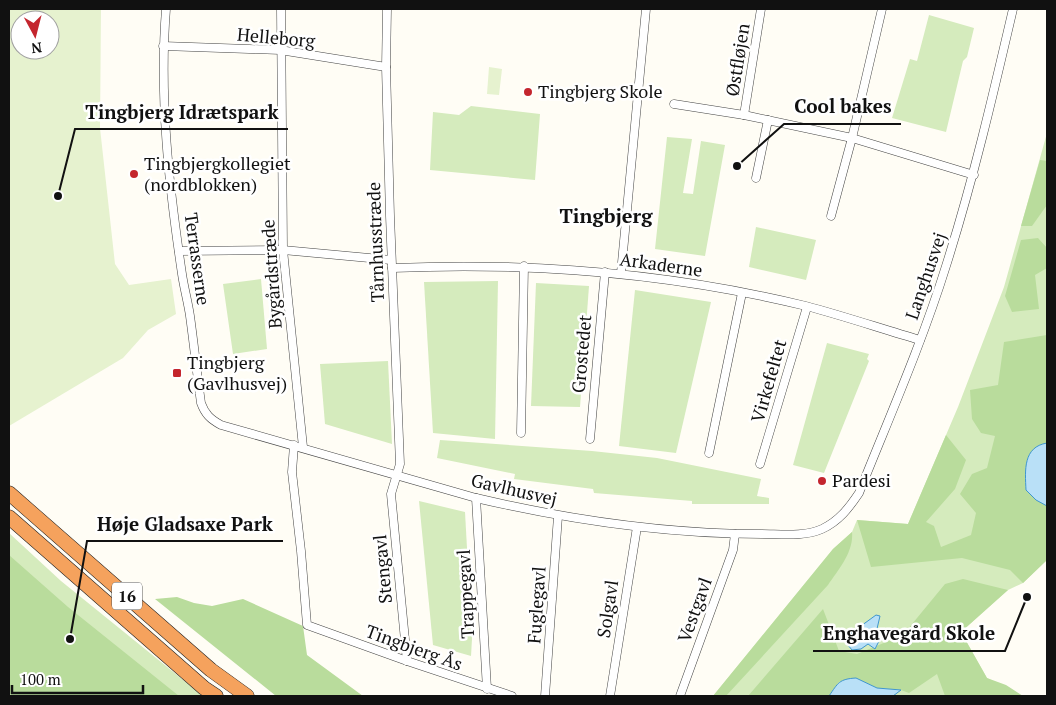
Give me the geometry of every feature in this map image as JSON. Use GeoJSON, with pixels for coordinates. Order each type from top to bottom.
{"type":"FeatureCollection","features":[{"type":"Feature","properties":{"kind":"highway","name":"16"},"geometry":{"type":"LineString","coordinates":[[9,493],[211,670],[247,696]]}},
{"type":"Feature","properties":{"kind":"highway","name":"16"},"geometry":{"type":"LineString","coordinates":[[9,517],[204,688],[216,696]]}},
{"type":"Feature","properties":{"kind":"street","name":"Terrasserne"},"geometry":{"type":"LineString","coordinates":[[166,9],[163,46],[168,161],[201,402],[204,413],[211,420]]}},
{"type":"Feature","properties":{"kind":"street","name":"Bygårdstræde"},"geometry":{"type":"LineString","coordinates":[[281,9],[283,250],[303,447]]}},
{"type":"Feature","properties":{"kind":"street","name":"Tårnhusstræde"},"geometry":{"type":"LineString","coordinates":[[387,9],[386,67],[391,264],[400,464],[397,474]]}},
{"type":"Feature","properties":{"kind":"street"},"geometry":{"type":"LineString","coordinates":[[620,273],[646,9]]}},
{"type":"Feature","properties":{"kind":"street","name":"Østfløjen"},"geometry":{"type":"LineString","coordinates":[[744,115],[761,9]]}},
{"type":"Feature","properties":{"kind":"street"},"geometry":{"type":"LineString","coordinates":[[832,216],[882,9]]}},
{"type":"Feature","properties":{"kind":"street","name":"Langhusvej"},"geometry":{"type":"LineString","coordinates":[[820,530],[846,513],[859,493],[920,340],[946,267],[974,175],[1013,9]]}},
{"type":"Feature","properties":{"kind":"street","name":"Helleborg"},"geometry":{"type":"LineString","coordinates":[[163,46],[280,50],[386,67]]}},
{"type":"Feature","properties":{"kind":"street"},"geometry":{"type":"LineString","coordinates":[[674,104],[744,115],[852,138],[974,175]]}},
{"type":"Feature","properties":{"kind":"street"},"geometry":{"type":"LineString","coordinates":[[756,178],[768,120]]}},
{"type":"Feature","properties":{"kind":"street","name":"Arkaderne"},"geometry":{"type":"LineString","coordinates":[[179,251],[283,250],[391,264],[524,266],[620,273],[742,293],[806,306],[920,340]]}},
{"type":"Feature","properties":{"kind":"street"},"geometry":{"type":"LineString","coordinates":[[521,433],[524,266]]}},
{"type":"Feature","properties":{"kind":"street","name":"Grostedet"},"geometry":{"type":"LineString","coordinates":[[590,439],[605,272]]}},
{"type":"Feature","properties":{"kind":"street"},"geometry":{"type":"LineString","coordinates":[[709,453],[742,293]]}},
{"type":"Feature","properties":{"kind":"street","name":"Virkefeltet"},"geometry":{"type":"LineString","coordinates":[[760,464],[806,306]]}},
{"type":"Feature","properties":{"kind":"street","name":"Gavlhusvej"},"geometry":{"type":"LineString","coordinates":[[211,420],[220,425],[303,447],[476,498],[558,516],[637,527],[735,534],[806,533],[820,530]]}},
{"type":"Feature","properties":{"kind":"street","name":"Tingbjerg Ås"},"geometry":{"type":"LineString","coordinates":[[294,445],[292,472],[307,625],[487,689],[512,696]]}},
{"type":"Feature","properties":{"kind":"street","name":"Stengavl"},"geometry":{"type":"LineString","coordinates":[[397,474],[391,494],[407,661]]}},
{"type":"Feature","properties":{"kind":"street","name":"Trappegavl"},"geometry":{"type":"LineString","coordinates":[[476,498],[487,689]]}},
{"type":"Feature","properties":{"kind":"street","name":"Fuglegavl"},"geometry":{"type":"LineString","coordinates":[[545,696],[558,516]]}},
{"type":"Feature","properties":{"kind":"street","name":"Solgavl"},"geometry":{"type":"LineString","coordinates":[[610,696],[637,527]]}},
{"type":"Feature","properties":{"kind":"street","name":"Vestgavl"},"geometry":{"type":"LineString","coordinates":[[680,696],[733,550],[735,534]]}},
{"type":"Feature","properties":{"kind":"green space"},"geometry":{"type":"Polygon","coordinates":[[[9,9],[101,9],[100,128],[115,264],[129,285],[171,279],[176,314],[148,330],[123,358],[9,426],[9,9]]]}},
{"type":"Feature","properties":{"kind":"green space"},"geometry":{"type":"Polygon","coordinates":[[[929,15],[974,28],[967,57],[963,61],[946,132],[892,118],[910,59],[917,61],[929,15]]]}},
{"type":"Feature","properties":{"kind":"green space"},"geometry":{"type":"Polygon","coordinates":[[[489,67],[502,69],[499,95],[487,94],[489,67]]]}},
{"type":"Feature","properties":{"kind":"green space"},"geometry":{"type":"Polygon","coordinates":[[[471,106],[540,114],[535,180],[430,170],[433,112],[459,115],[471,106]]]}},
{"type":"Feature","properties":{"kind":"green space"},"geometry":{"type":"Polygon","coordinates":[[[1047,133],[1047,560],[1023,583],[1008,590],[961,632],[987,678],[1018,696],[713,696],[833,549],[852,532],[857,520],[908,524],[958,407],[1004,287],[1047,133]]]}},
{"type":"Feature","properties":{"kind":"green space"},"geometry":{"type":"Polygon","coordinates":[[[667,137],[692,139],[683,193],[693,194],[701,141],[725,145],[705,256],[655,249],[667,137]]]}},
{"type":"Feature","properties":{"kind":"green space"},"geometry":{"type":"Polygon","coordinates":[[[1040,160],[1047,161],[1047,205],[1032,226],[1021,226],[1040,160]]]}},
{"type":"Feature","properties":{"kind":"green space"},"geometry":{"type":"Polygon","coordinates":[[[756,227],[816,240],[806,280],[749,267],[756,227]]]}},
{"type":"Feature","properties":{"kind":"green space"},"geometry":{"type":"Polygon","coordinates":[[[1038,238],[1047,248],[1047,268],[1035,275],[1039,309],[1012,312],[1005,296],[1021,240],[1038,238]]]}},
{"type":"Feature","properties":{"kind":"green space"},"geometry":{"type":"Polygon","coordinates":[[[261,279],[267,349],[233,354],[223,284],[261,279]]]}},
{"type":"Feature","properties":{"kind":"green space"},"geometry":{"type":"Polygon","coordinates":[[[498,281],[495,439],[433,433],[424,282],[498,281]]]}},
{"type":"Feature","properties":{"kind":"green space"},"geometry":{"type":"Polygon","coordinates":[[[536,283],[589,286],[580,407],[531,406],[536,283]]]}},
{"type":"Feature","properties":{"kind":"green space"},"geometry":{"type":"Polygon","coordinates":[[[635,290],[711,302],[676,453],[619,446],[635,290]]]}},
{"type":"Feature","properties":{"kind":"green space"},"geometry":{"type":"Polygon","coordinates":[[[1047,335],[1047,560],[1023,583],[1010,570],[962,558],[871,567],[857,520],[908,524],[946,435],[966,460],[955,489],[926,522],[934,526],[941,547],[971,535],[976,513],[960,494],[972,474],[987,468],[995,436],[981,433],[972,419],[970,390],[998,385],[1004,342],[1047,335]]]}},
{"type":"Feature","properties":{"kind":"green space"},"geometry":{"type":"Polygon","coordinates":[[[827,343],[869,354],[867,359],[869,361],[824,473],[793,465],[827,343]]]}},
{"type":"Feature","properties":{"kind":"green space"},"geometry":{"type":"Polygon","coordinates":[[[388,361],[392,444],[325,424],[320,364],[388,361]]]}},
{"type":"Feature","properties":{"kind":"green space"},"geometry":{"type":"Polygon","coordinates":[[[440,440],[592,451],[657,458],[761,479],[757,496],[769,498],[769,504],[692,504],[692,501],[594,493],[593,489],[514,479],[515,474],[437,458],[440,440]]]}},
{"type":"Feature","properties":{"kind":"green space"},"geometry":{"type":"Polygon","coordinates":[[[419,501],[465,512],[472,639],[471,656],[433,645],[419,501]]]}},
{"type":"Feature","properties":{"kind":"green space"},"geometry":{"type":"Polygon","coordinates":[[[852,532],[851,547],[848,554],[828,585],[726,696],[713,696],[833,549],[852,532]]]}},
{"type":"Feature","properties":{"kind":"green space"},"geometry":{"type":"Polygon","coordinates":[[[9,533],[61,581],[203,696],[9,696],[9,533]]]}},
{"type":"Feature","properties":{"kind":"green space"},"geometry":{"type":"Polygon","coordinates":[[[9,555],[68,607],[179,696],[9,696],[9,555]]]}},
{"type":"Feature","properties":{"kind":"green space"},"geometry":{"type":"Polygon","coordinates":[[[963,579],[1008,590],[961,632],[987,678],[1006,685],[1023,696],[945,696],[937,674],[909,693],[901,690],[877,688],[855,678],[839,682],[829,696],[748,696],[823,609],[839,651],[857,654],[903,635],[945,584],[963,579]]]}},
{"type":"Feature","properties":{"kind":"green space"},"geometry":{"type":"Polygon","coordinates":[[[177,597],[194,603],[212,606],[243,599],[303,626],[307,655],[363,696],[276,696],[155,599],[177,597]]]}},
{"type":"Feature","properties":{"kind":"water"},"geometry":{"type":"Polygon","coordinates":[[[1047,443],[1047,506],[1036,500],[1026,490],[1025,475],[1027,461],[1033,449],[1047,443]]]}},
{"type":"Feature","properties":{"kind":"water"},"geometry":{"type":"Polygon","coordinates":[[[876,615],[880,616],[876,633],[879,641],[875,649],[868,644],[861,649],[852,650],[843,639],[876,615]]]}},
{"type":"Feature","properties":{"kind":"water"},"geometry":{"type":"Polygon","coordinates":[[[856,678],[877,688],[901,690],[893,696],[829,696],[840,682],[856,678]]]}},
{"type":"Feature","properties":{"kind":"place","name":"Tingbjerg Skole"},"geometry":{"type":"Point","coordinates":[528,92]}},
{"type":"Feature","properties":{"kind":"place","name":"Cool bakes"},"geometry":{"type":"Point","coordinates":[737,166]}},
{"type":"Feature","properties":{"kind":"place","name":"Tingbjergkollegiet (nordblokken)"},"geometry":{"type":"Point","coordinates":[134,174]}},
{"type":"Feature","properties":{"kind":"place","name":"Tingbjerg Idrætspark"},"geometry":{"type":"Point","coordinates":[58,196]}},
{"type":"Feature","properties":{"kind":"place","name":"Tingbjerg (Gavlhusvej)"},"geometry":{"type":"Point","coordinates":[177,373]}},
{"type":"Feature","properties":{"kind":"place","name":"Pardesi"},"geometry":{"type":"Point","coordinates":[822,481]}},
{"type":"Feature","properties":{"kind":"place","name":"Enghavegård Skole"},"geometry":{"type":"Point","coordinates":[1027,597]}},
{"type":"Feature","properties":{"kind":"place","name":"Høje Gladsaxe Park"},"geometry":{"type":"Point","coordinates":[70,639]}},
{"type":"Feature","properties":{"kind":"district","name":"Tingbjerg"},"geometry":{"type":"Point","coordinates":[606,216]}}]}
